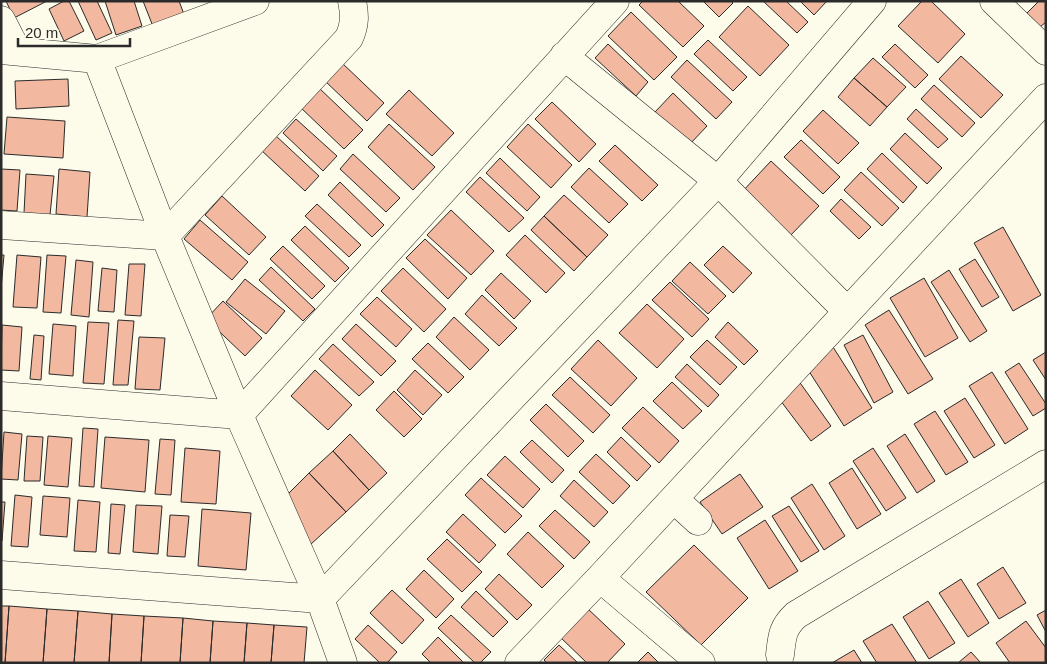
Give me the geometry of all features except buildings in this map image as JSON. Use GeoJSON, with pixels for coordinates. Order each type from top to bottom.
{"type":"FeatureCollection","features":[{"type":"Feature","properties":{"kind":"street"},"geometry":{"type":"LineString","coordinates":[[1,20],[9,50],[97,59],[255,1]]}},
{"type":"Feature","properties":{"kind":"street"},"geometry":{"type":"LineString","coordinates":[[165,236],[350,38],[354,25],[352,1]]}},
{"type":"Feature","properties":{"kind":"street"},"geometry":{"type":"LineString","coordinates":[[239,415],[615,1]]}},
{"type":"Feature","properties":{"kind":"street"},"geometry":{"type":"LineString","coordinates":[[320,599],[718,181],[872,1]]}},
{"type":"Feature","properties":{"kind":"street"},"geometry":{"type":"LineString","coordinates":[[994,1],[1046,51]]}},
{"type":"Feature","properties":{"kind":"street"},"geometry":{"type":"LineString","coordinates":[[564,56],[718,181],[847,311]]}},
{"type":"Feature","properties":{"kind":"street"},"geometry":{"type":"LineString","coordinates":[[97,59],[165,236],[239,415],[320,599],[343,663]]}},
{"type":"Feature","properties":{"kind":"street"},"geometry":{"type":"LineString","coordinates":[[519,663],[1046,98]]}},
{"type":"Feature","properties":{"kind":"street"},"geometry":{"type":"LineString","coordinates":[[1,225],[165,236]]}},
{"type":"Feature","properties":{"kind":"street"},"geometry":{"type":"LineString","coordinates":[[1,396],[239,415]]}},
{"type":"Feature","properties":{"kind":"street"},"geometry":{"type":"LineString","coordinates":[[780,655],[786,624],[796,615],[1045,465]]}},
{"type":"Feature","properties":{"kind":"street"},"geometry":{"type":"LineString","coordinates":[[674,499],[698,522]]}},
{"type":"Feature","properties":{"kind":"street"},"geometry":{"type":"LineString","coordinates":[[1,575],[320,599]]}},
{"type":"Feature","properties":{"kind":"street"},"geometry":{"type":"LineString","coordinates":[[600,578],[701,663]]}}]}
